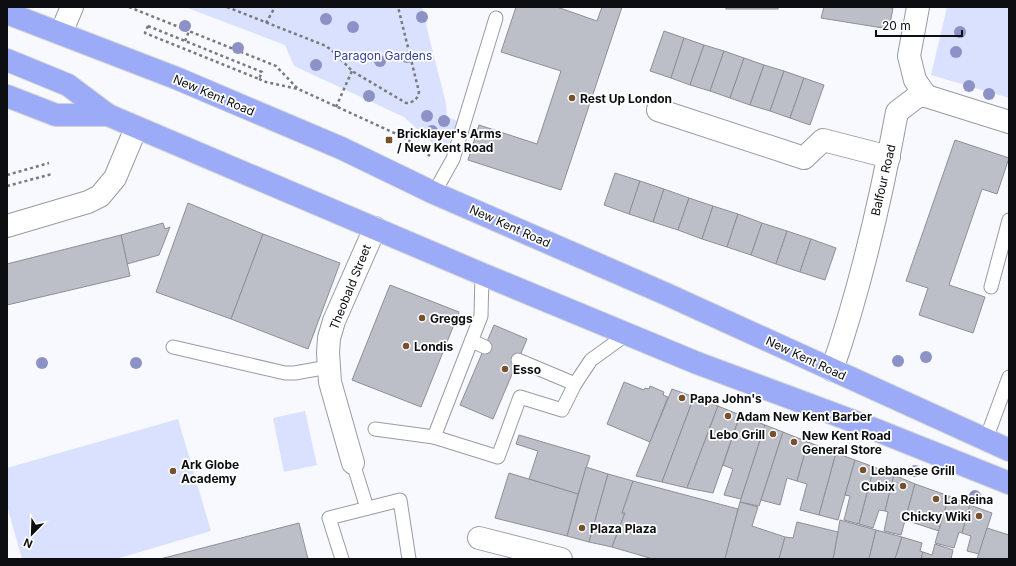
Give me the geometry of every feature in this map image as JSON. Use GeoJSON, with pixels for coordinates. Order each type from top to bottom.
{"type":"FeatureCollection","features":[{"type":"Feature","properties":{"kind":"highway","name":"New Kent Road"},"geometry":{"type":"LineString","coordinates":[[7,13],[176,78],[334,145],[434,192],[666,294],[1009,450]]}},
{"type":"Feature","properties":{"kind":"highway"},"geometry":{"type":"LineString","coordinates":[[7,60],[68,85],[108,115],[136,128],[719,372],[861,424],[1009,483]]}},
{"type":"Feature","properties":{"kind":"highway"},"geometry":{"type":"LineString","coordinates":[[7,96],[56,115],[108,115]]}},
{"type":"Feature","properties":{"kind":"street"},"geometry":{"type":"LineString","coordinates":[[61,33],[72,7]]}},
{"type":"Feature","properties":{"kind":"street"},"geometry":{"type":"LineString","coordinates":[[918,7],[908,56],[915,80],[926,96],[1009,122]]}},
{"type":"Feature","properties":{"kind":"street","name":"Balfour Road"},"geometry":{"type":"LineString","coordinates":[[832,370],[842,342],[862,270],[889,157],[897,112],[918,96],[926,96]]}},
{"type":"Feature","properties":{"kind":"street"},"geometry":{"type":"LineString","coordinates":[[658,110],[804,158],[822,140],[889,157]]}},
{"type":"Feature","properties":{"kind":"street"},"geometry":{"type":"LineString","coordinates":[[7,226],[88,202],[100,196],[118,173],[136,128]]}},
{"type":"Feature","properties":{"kind":"street","name":"Theobald Street"},"geometry":{"type":"LineString","coordinates":[[353,463],[330,382],[328,366],[329,338],[334,321],[375,228]]}},
{"type":"Feature","properties":{"kind":"street"},"geometry":{"type":"LineString","coordinates":[[479,538],[561,559]]}},
{"type":"Feature","properties":{"kind":"lane"},"geometry":{"type":"LineString","coordinates":[[434,192],[453,159],[496,18]]}},
{"type":"Feature","properties":{"kind":"lane"},"geometry":{"type":"LineString","coordinates":[[991,287],[1009,220]]}},
{"type":"Feature","properties":{"kind":"lane"},"geometry":{"type":"LineString","coordinates":[[434,437],[472,341],[480,316],[482,274]]}},
{"type":"Feature","properties":{"kind":"lane"},"geometry":{"type":"LineString","coordinates":[[375,430],[434,437],[498,457],[520,397],[562,410],[575,384],[591,360],[627,334]]}},
{"type":"Feature","properties":{"kind":"lane"},"geometry":{"type":"LineString","coordinates":[[472,341],[485,347]]}},
{"type":"Feature","properties":{"kind":"lane"},"geometry":{"type":"LineString","coordinates":[[173,347],[285,372],[295,373],[328,366]]}},
{"type":"Feature","properties":{"kind":"lane"},"geometry":{"type":"LineString","coordinates":[[518,360],[575,384]]}},
{"type":"Feature","properties":{"kind":"lane"},"geometry":{"type":"LineString","coordinates":[[986,439],[1009,377]]}},
{"type":"Feature","properties":{"kind":"lane"},"geometry":{"type":"LineString","coordinates":[[353,463],[367,508]]}},
{"type":"Feature","properties":{"kind":"lane"},"geometry":{"type":"LineString","coordinates":[[342,559],[329,518],[400,500],[409,559]]}},
{"type":"Feature","properties":{"kind":"path"},"geometry":{"type":"LineString","coordinates":[[129,7],[276,66],[298,89]]}},
{"type":"Feature","properties":{"kind":"path"},"geometry":{"type":"LineString","coordinates":[[227,7],[326,46],[352,71],[406,103],[417,99],[418,92],[398,7]]}},
{"type":"Feature","properties":{"kind":"path"},"geometry":{"type":"LineString","coordinates":[[266,23],[274,7]]}},
{"type":"Feature","properties":{"kind":"path"},"geometry":{"type":"LineString","coordinates":[[259,79],[262,72],[148,26],[145,33],[266,82],[298,89],[405,138],[447,169]]}},
{"type":"Feature","properties":{"kind":"path"},"geometry":{"type":"LineString","coordinates":[[185,41],[189,31]]}},
{"type":"Feature","properties":{"kind":"path"},"geometry":{"type":"LineString","coordinates":[[336,107],[352,71]]}},
{"type":"Feature","properties":{"kind":"path"},"geometry":{"type":"LineString","coordinates":[[7,175],[49,163]]}},
{"type":"Feature","properties":{"kind":"path"},"geometry":{"type":"LineString","coordinates":[[7,186],[52,174]]}},
{"type":"Feature","properties":{"kind":"green space","name":"Paragon Gardens"},"geometry":{"type":"Polygon","coordinates":[[[185,7],[422,7],[446,103],[447,117],[458,121],[444,154],[404,117],[294,66],[285,45],[185,7]]]}},
{"type":"Feature","properties":{"kind":"green space"},"geometry":{"type":"Polygon","coordinates":[[[947,7],[1009,7],[1009,98],[931,75],[947,7]]]}},
{"type":"Feature","properties":{"kind":"green space"},"geometry":{"type":"Polygon","coordinates":[[[305,411],[317,465],[284,472],[273,418],[305,411]]]}},
{"type":"Feature","properties":{"kind":"green space"},"geometry":{"type":"Polygon","coordinates":[[[178,419],[211,531],[116,559],[22,559],[7,506],[7,468],[178,419]]]}},
{"type":"Feature","properties":{"kind":"building","name":"Rest Up London"},"geometry":{"type":"Polygon","coordinates":[[[516,7],[557,7],[597,21],[602,7],[622,7],[561,190],[468,160],[479,125],[537,144],[561,71],[501,52],[516,7]]]}},
{"type":"Feature","properties":{"kind":"building"},"geometry":{"type":"Polygon","coordinates":[[[726,7],[778,7],[778,9],[726,9],[726,7]]]}},
{"type":"Feature","properties":{"kind":"building"},"geometry":{"type":"Polygon","coordinates":[[[824,7],[893,8],[889,29],[821,18],[824,7]]]}},
{"type":"Feature","properties":{"kind":"building"},"geometry":{"type":"Polygon","coordinates":[[[664,31],[684,38],[671,78],[650,71],[664,31]]]}},
{"type":"Feature","properties":{"kind":"building"},"geometry":{"type":"Polygon","coordinates":[[[684,38],[704,45],[690,85],[671,78],[684,38]]]}},
{"type":"Feature","properties":{"kind":"building"},"geometry":{"type":"Polygon","coordinates":[[[704,45],[724,51],[710,91],[690,85],[704,45]]]}},
{"type":"Feature","properties":{"kind":"building"},"geometry":{"type":"Polygon","coordinates":[[[724,51],[744,58],[730,98],[710,91],[724,51]]]}},
{"type":"Feature","properties":{"kind":"building"},"geometry":{"type":"Polygon","coordinates":[[[744,58],[764,65],[750,105],[730,98],[744,58]]]}},
{"type":"Feature","properties":{"kind":"building"},"geometry":{"type":"Polygon","coordinates":[[[764,65],[784,71],[770,111],[750,105],[764,65]]]}},
{"type":"Feature","properties":{"kind":"building"},"geometry":{"type":"Polygon","coordinates":[[[784,71],[804,78],[790,118],[770,111],[784,71]]]}},
{"type":"Feature","properties":{"kind":"building"},"geometry":{"type":"Polygon","coordinates":[[[804,78],[824,85],[810,125],[790,118],[804,78]]]}},
{"type":"Feature","properties":{"kind":"building"},"geometry":{"type":"Polygon","coordinates":[[[955,140],[1009,158],[997,194],[982,189],[949,285],[985,297],[973,333],[919,315],[928,288],[906,281],[955,140]]]}},
{"type":"Feature","properties":{"kind":"building"},"geometry":{"type":"Polygon","coordinates":[[[615,173],[640,181],[629,214],[604,205],[615,173]]]}},
{"type":"Feature","properties":{"kind":"building"},"geometry":{"type":"Polygon","coordinates":[[[640,181],[664,189],[653,222],[629,214],[640,181]]]}},
{"type":"Feature","properties":{"kind":"building"},"geometry":{"type":"Polygon","coordinates":[[[664,189],[689,198],[678,230],[653,222],[664,189]]]}},
{"type":"Feature","properties":{"kind":"building"},"geometry":{"type":"Polygon","coordinates":[[[689,198],[713,206],[702,239],[678,230],[689,198]]]}},
{"type":"Feature","properties":{"kind":"building"},"geometry":{"type":"Polygon","coordinates":[[[188,203],[263,234],[231,319],[156,292],[188,203]]]}},
{"type":"Feature","properties":{"kind":"building"},"geometry":{"type":"Polygon","coordinates":[[[713,206],[738,214],[727,247],[702,239],[713,206]]]}},
{"type":"Feature","properties":{"kind":"building"},"geometry":{"type":"Polygon","coordinates":[[[738,214],[762,223],[751,255],[727,247],[738,214]]]}},
{"type":"Feature","properties":{"kind":"building"},"geometry":{"type":"Polygon","coordinates":[[[163,223],[165,229],[170,227],[159,255],[127,264],[121,235],[163,223]]]}},
{"type":"Feature","properties":{"kind":"building"},"geometry":{"type":"Polygon","coordinates":[[[762,223],[787,231],[776,264],[751,255],[762,223]]]}},
{"type":"Feature","properties":{"kind":"building"},"geometry":{"type":"Polygon","coordinates":[[[787,231],[811,239],[800,272],[776,264],[787,231]]]}},
{"type":"Feature","properties":{"kind":"building"},"geometry":{"type":"Polygon","coordinates":[[[263,234],[340,263],[308,349],[231,319],[263,234]]]}},
{"type":"Feature","properties":{"kind":"building"},"geometry":{"type":"Polygon","coordinates":[[[121,235],[130,276],[7,305],[7,264],[121,235]]]}},
{"type":"Feature","properties":{"kind":"building"},"geometry":{"type":"Polygon","coordinates":[[[811,239],[836,248],[825,280],[800,272],[811,239]]]}},
{"type":"Feature","properties":{"kind":"building","name":"Londis"},"geometry":{"type":"Polygon","coordinates":[[[390,285],[459,312],[421,407],[352,380],[390,285]]]}},
{"type":"Feature","properties":{"kind":"building"},"geometry":{"type":"Polygon","coordinates":[[[494,325],[527,339],[493,419],[460,405],[494,325]]]}},
{"type":"Feature","properties":{"kind":"building"},"geometry":{"type":"Polygon","coordinates":[[[624,382],[644,390],[645,388],[649,389],[650,386],[664,392],[663,395],[668,397],[650,442],[607,424],[624,382]]]}},
{"type":"Feature","properties":{"kind":"building"},"geometry":{"type":"Polygon","coordinates":[[[672,389],[694,397],[662,482],[636,476],[672,389]]]}},
{"type":"Feature","properties":{"kind":"building"},"geometry":{"type":"Polygon","coordinates":[[[694,397],[718,406],[687,488],[662,482],[694,397]]]}},
{"type":"Feature","properties":{"kind":"building"},"geometry":{"type":"Polygon","coordinates":[[[718,406],[740,415],[713,493],[687,488],[718,406]]]}},
{"type":"Feature","properties":{"kind":"building"},"geometry":{"type":"Polygon","coordinates":[[[740,415],[765,425],[741,499],[724,495],[733,469],[723,465],[740,415]]]}},
{"type":"Feature","properties":{"kind":"building"},"geometry":{"type":"Polygon","coordinates":[[[765,425],[783,432],[759,506],[740,502],[765,425]]]}},
{"type":"Feature","properties":{"kind":"building"},"geometry":{"type":"Polygon","coordinates":[[[783,432],[808,442],[797,481],[787,478],[780,505],[761,500],[783,432]]]}},
{"type":"Feature","properties":{"kind":"building"},"geometry":{"type":"Polygon","coordinates":[[[519,435],[590,456],[578,494],[529,479],[538,451],[516,444],[519,435]]]}},
{"type":"Feature","properties":{"kind":"building"},"geometry":{"type":"Polygon","coordinates":[[[808,442],[836,453],[819,515],[800,510],[807,484],[797,481],[808,442]]]}},
{"type":"Feature","properties":{"kind":"building"},"geometry":{"type":"Polygon","coordinates":[[[836,453],[855,460],[838,520],[819,515],[836,453]]]}},
{"type":"Feature","properties":{"kind":"building"},"geometry":{"type":"Polygon","coordinates":[[[855,460],[874,467],[859,524],[844,520],[850,496],[845,495],[855,460]]]}},
{"type":"Feature","properties":{"kind":"building"},"geometry":{"type":"Polygon","coordinates":[[[586,467],[608,474],[589,542],[567,536],[586,467]]]}},
{"type":"Feature","properties":{"kind":"building"},"geometry":{"type":"Polygon","coordinates":[[[874,467],[894,475],[885,511],[879,510],[873,528],[859,524],[874,467]]]}},
{"type":"Feature","properties":{"kind":"building"},"geometry":{"type":"Polygon","coordinates":[[[509,473],[578,494],[567,536],[495,518],[509,473]]]}},
{"type":"Feature","properties":{"kind":"building"},"geometry":{"type":"Polygon","coordinates":[[[608,474],[633,481],[622,513],[625,513],[612,547],[589,542],[608,474]]]}},
{"type":"Feature","properties":{"kind":"building"},"geometry":{"type":"Polygon","coordinates":[[[894,475],[915,484],[901,535],[884,531],[888,512],[885,511],[894,475]]]}},
{"type":"Feature","properties":{"kind":"building"},"geometry":{"type":"Polygon","coordinates":[[[633,481],[738,509],[725,559],[653,559],[612,547],[625,513],[622,513],[633,481]]]}},
{"type":"Feature","properties":{"kind":"building"},"geometry":{"type":"Polygon","coordinates":[[[915,484],[949,496],[939,531],[905,520],[915,484]]]}},
{"type":"Feature","properties":{"kind":"building"},"geometry":{"type":"Polygon","coordinates":[[[949,496],[970,505],[962,533],[959,532],[954,548],[935,543],[949,496]]]}},
{"type":"Feature","properties":{"kind":"building"},"geometry":{"type":"Polygon","coordinates":[[[740,502],[758,507],[752,526],[785,537],[779,559],[725,559],[740,502]]]}},
{"type":"Feature","properties":{"kind":"building"},"geometry":{"type":"Polygon","coordinates":[[[970,505],[992,513],[979,554],[967,551],[971,536],[962,533],[970,505]]]}},
{"type":"Feature","properties":{"kind":"building"},"geometry":{"type":"Polygon","coordinates":[[[840,520],[876,530],[869,559],[833,559],[840,520]]]}},
{"type":"Feature","properties":{"kind":"building"},"geometry":{"type":"Polygon","coordinates":[[[797,522],[838,532],[833,559],[779,559],[785,537],[793,538],[797,522]]]}},
{"type":"Feature","properties":{"kind":"building"},"geometry":{"type":"Polygon","coordinates":[[[299,523],[308,559],[160,559],[299,523]]]}},
{"type":"Feature","properties":{"kind":"building"},"geometry":{"type":"Polygon","coordinates":[[[987,528],[1009,535],[1009,559],[977,559],[987,528]]]}},
{"type":"Feature","properties":{"kind":"building"},"geometry":{"type":"Polygon","coordinates":[[[876,530],[902,537],[895,559],[869,559],[876,530]]]}},
{"type":"Feature","properties":{"kind":"building"},"geometry":{"type":"Polygon","coordinates":[[[902,537],[922,543],[920,551],[923,552],[921,559],[895,559],[902,537]]]}},
{"type":"Feature","properties":{"kind":"building"},"geometry":{"type":"Polygon","coordinates":[[[935,544],[953,550],[951,559],[921,559],[923,552],[932,555],[935,544]]]}},
{"type":"Feature","properties":{"kind":"place","name":"Rest Up London"},"geometry":{"type":"Point","coordinates":[572,98]}},
{"type":"Feature","properties":{"kind":"place","name":"Bricklayer's Arms / New Kent Road"},"geometry":{"type":"Point","coordinates":[389,140]}},
{"type":"Feature","properties":{"kind":"place","name":"Greggs"},"geometry":{"type":"Point","coordinates":[422,318]}},
{"type":"Feature","properties":{"kind":"place","name":"Londis"},"geometry":{"type":"Point","coordinates":[406,346]}},
{"type":"Feature","properties":{"kind":"place","name":"Esso"},"geometry":{"type":"Point","coordinates":[505,369]}},
{"type":"Feature","properties":{"kind":"place","name":"Papa John's"},"geometry":{"type":"Point","coordinates":[682,398]}},
{"type":"Feature","properties":{"kind":"place","name":"Adam New Kent Barber"},"geometry":{"type":"Point","coordinates":[728,416]}},
{"type":"Feature","properties":{"kind":"place","name":"Lebo Grill"},"geometry":{"type":"Point","coordinates":[773,434]}},
{"type":"Feature","properties":{"kind":"place","name":"New Kent Road General Store"},"geometry":{"type":"Point","coordinates":[794,442]}},
{"type":"Feature","properties":{"kind":"place","name":"Lebanese Grill"},"geometry":{"type":"Point","coordinates":[863,470]}},
{"type":"Feature","properties":{"kind":"place","name":"Ark Globe Academy"},"geometry":{"type":"Point","coordinates":[173,471]}},
{"type":"Feature","properties":{"kind":"place","name":"Cubix"},"geometry":{"type":"Point","coordinates":[903,486]}},
{"type":"Feature","properties":{"kind":"place","name":"La Reina"},"geometry":{"type":"Point","coordinates":[936,499]}},
{"type":"Feature","properties":{"kind":"place","name":"Chicky Wiki"},"geometry":{"type":"Point","coordinates":[979,516]}},
{"type":"Feature","properties":{"kind":"place","name":"Plaza Plaza"},"geometry":{"type":"Point","coordinates":[582,528]}}]}
